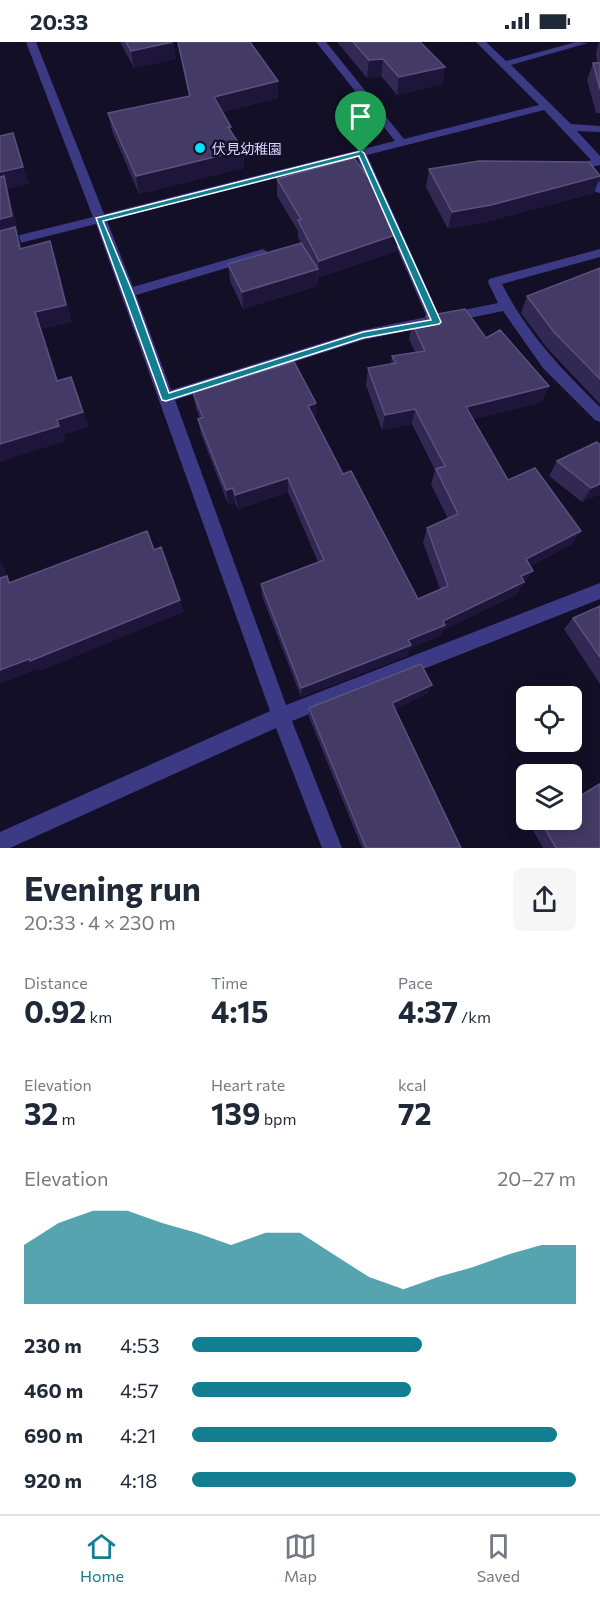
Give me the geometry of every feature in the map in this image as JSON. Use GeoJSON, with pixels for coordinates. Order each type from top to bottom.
{"type":"FeatureCollection","features":[{"type":"Feature","properties":{"kind":"street"},"geometry":{"type":"LineString","coordinates":[[31,42],[129,293],[281,716],[332,848]]}},
{"type":"Feature","properties":{"kind":"street"},"geometry":{"type":"LineString","coordinates":[[321,42],[402,143]]}},
{"type":"Feature","properties":{"kind":"street"},"geometry":{"type":"LineString","coordinates":[[481,42],[568,127],[599,162],[579,166],[600,189]]}},
{"type":"Feature","properties":{"kind":"street"},"geometry":{"type":"LineString","coordinates":[[505,64],[583,43]]}},
{"type":"Feature","properties":{"kind":"street"},"geometry":{"type":"LineString","coordinates":[[0,244],[547,106]]}},
{"type":"Feature","properties":{"kind":"street"},"geometry":{"type":"LineString","coordinates":[[568,127],[600,129]]}},
{"type":"Feature","properties":{"kind":"street"},"geometry":{"type":"LineString","coordinates":[[361,153],[436,322]]}},
{"type":"Feature","properties":{"kind":"street"},"geometry":{"type":"LineString","coordinates":[[129,293],[263,253]]}},
{"type":"Feature","properties":{"kind":"street"},"geometry":{"type":"LineString","coordinates":[[600,253],[494,282],[506,306],[548,364],[600,416]]}},
{"type":"Feature","properties":{"kind":"street"},"geometry":{"type":"LineString","coordinates":[[166,397],[363,335],[506,306]]}},
{"type":"Feature","properties":{"kind":"street"},"geometry":{"type":"LineString","coordinates":[[0,842],[281,716],[600,591]]}},
{"type":"Feature","properties":{"kind":"building"},"geometry":{"type":"Polygon","coordinates":[[[126,42],[173,42],[131,51],[126,42]]]}},
{"type":"Feature","properties":{"kind":"building"},"geometry":{"type":"Polygon","coordinates":[[[178,42],[250,42],[278,81],[214,97],[231,127],[228,127],[243,150],[136,176],[108,113],[190,96],[178,42]]]}},
{"type":"Feature","properties":{"kind":"building"},"geometry":{"type":"Polygon","coordinates":[[[353,42],[420,42],[445,67],[399,77],[383,59],[369,60],[353,42]]]}},
{"type":"Feature","properties":{"kind":"building"},"geometry":{"type":"Polygon","coordinates":[[[593,63],[600,63],[600,89],[593,63]]]}},
{"type":"Feature","properties":{"kind":"building"},"geometry":{"type":"Polygon","coordinates":[[[13,133],[23,167],[0,172],[0,136],[13,133]]]}},
{"type":"Feature","properties":{"kind":"building"},"geometry":{"type":"Polygon","coordinates":[[[354,158],[380,194],[398,234],[319,261],[298,220],[301,219],[277,179],[354,158]]]}},
{"type":"Feature","properties":{"kind":"building"},"geometry":{"type":"Polygon","coordinates":[[[479,161],[589,162],[600,176],[491,205],[452,212],[429,169],[479,161]]]}},
{"type":"Feature","properties":{"kind":"building"},"geometry":{"type":"Polygon","coordinates":[[[4,176],[12,216],[0,219],[0,177],[4,176]]]}},
{"type":"Feature","properties":{"kind":"building"},"geometry":{"type":"Polygon","coordinates":[[[15,227],[20,249],[50,241],[66,305],[35,312],[57,381],[71,377],[83,412],[57,420],[59,426],[0,444],[0,231],[15,227]]]}},
{"type":"Feature","properties":{"kind":"building"},"geometry":{"type":"Polygon","coordinates":[[[301,243],[318,269],[242,292],[228,264],[301,243]]]}},
{"type":"Feature","properties":{"kind":"building"},"geometry":{"type":"Polygon","coordinates":[[[600,268],[600,379],[554,332],[527,296],[600,268]]]}},
{"type":"Feature","properties":{"kind":"building"},"geometry":{"type":"Polygon","coordinates":[[[465,309],[486,338],[500,330],[549,386],[466,407],[508,480],[535,468],[581,531],[526,559],[533,571],[521,576],[524,582],[443,621],[445,625],[408,640],[411,645],[301,688],[261,584],[324,560],[288,478],[235,495],[233,488],[226,490],[198,419],[203,417],[193,393],[294,362],[316,403],[308,406],[343,474],[351,471],[418,599],[448,586],[427,528],[458,514],[436,469],[445,466],[415,409],[385,415],[368,368],[396,363],[392,356],[425,351],[412,323],[428,320],[426,316],[465,309]]]}},
{"type":"Feature","properties":{"kind":"building"},"geometry":{"type":"Polygon","coordinates":[[[597,442],[600,445],[600,484],[591,488],[557,461],[597,442]]]}},
{"type":"Feature","properties":{"kind":"building"},"geometry":{"type":"Polygon","coordinates":[[[147,531],[154,550],[161,547],[180,600],[30,661],[29,659],[0,670],[0,578],[7,576],[9,583],[147,531]]]}},
{"type":"Feature","properties":{"kind":"building"},"geometry":{"type":"Polygon","coordinates":[[[600,606],[600,657],[573,618],[600,606]]]}},
{"type":"Feature","properties":{"kind":"building"},"geometry":{"type":"Polygon","coordinates":[[[421,664],[432,685],[392,703],[461,848],[366,848],[309,708],[421,664]]]}},
{"type":"Feature","properties":{"kind":"building"},"geometry":{"type":"Polygon","coordinates":[[[600,784],[600,848],[556,848],[546,830],[582,830],[582,795],[600,784]]]}},
{"type":"Feature","properties":{"kind":"place","name":"伏見幼稚園"},"geometry":{"type":"Point","coordinates":[200,148]}},
{"type":"Feature","properties":{"kind":"route"},"geometry":{"type":"LineString","coordinates":[[361,153],[436,322],[363,335],[166,397],[129,293],[99,219],[361,153]]}}]}
